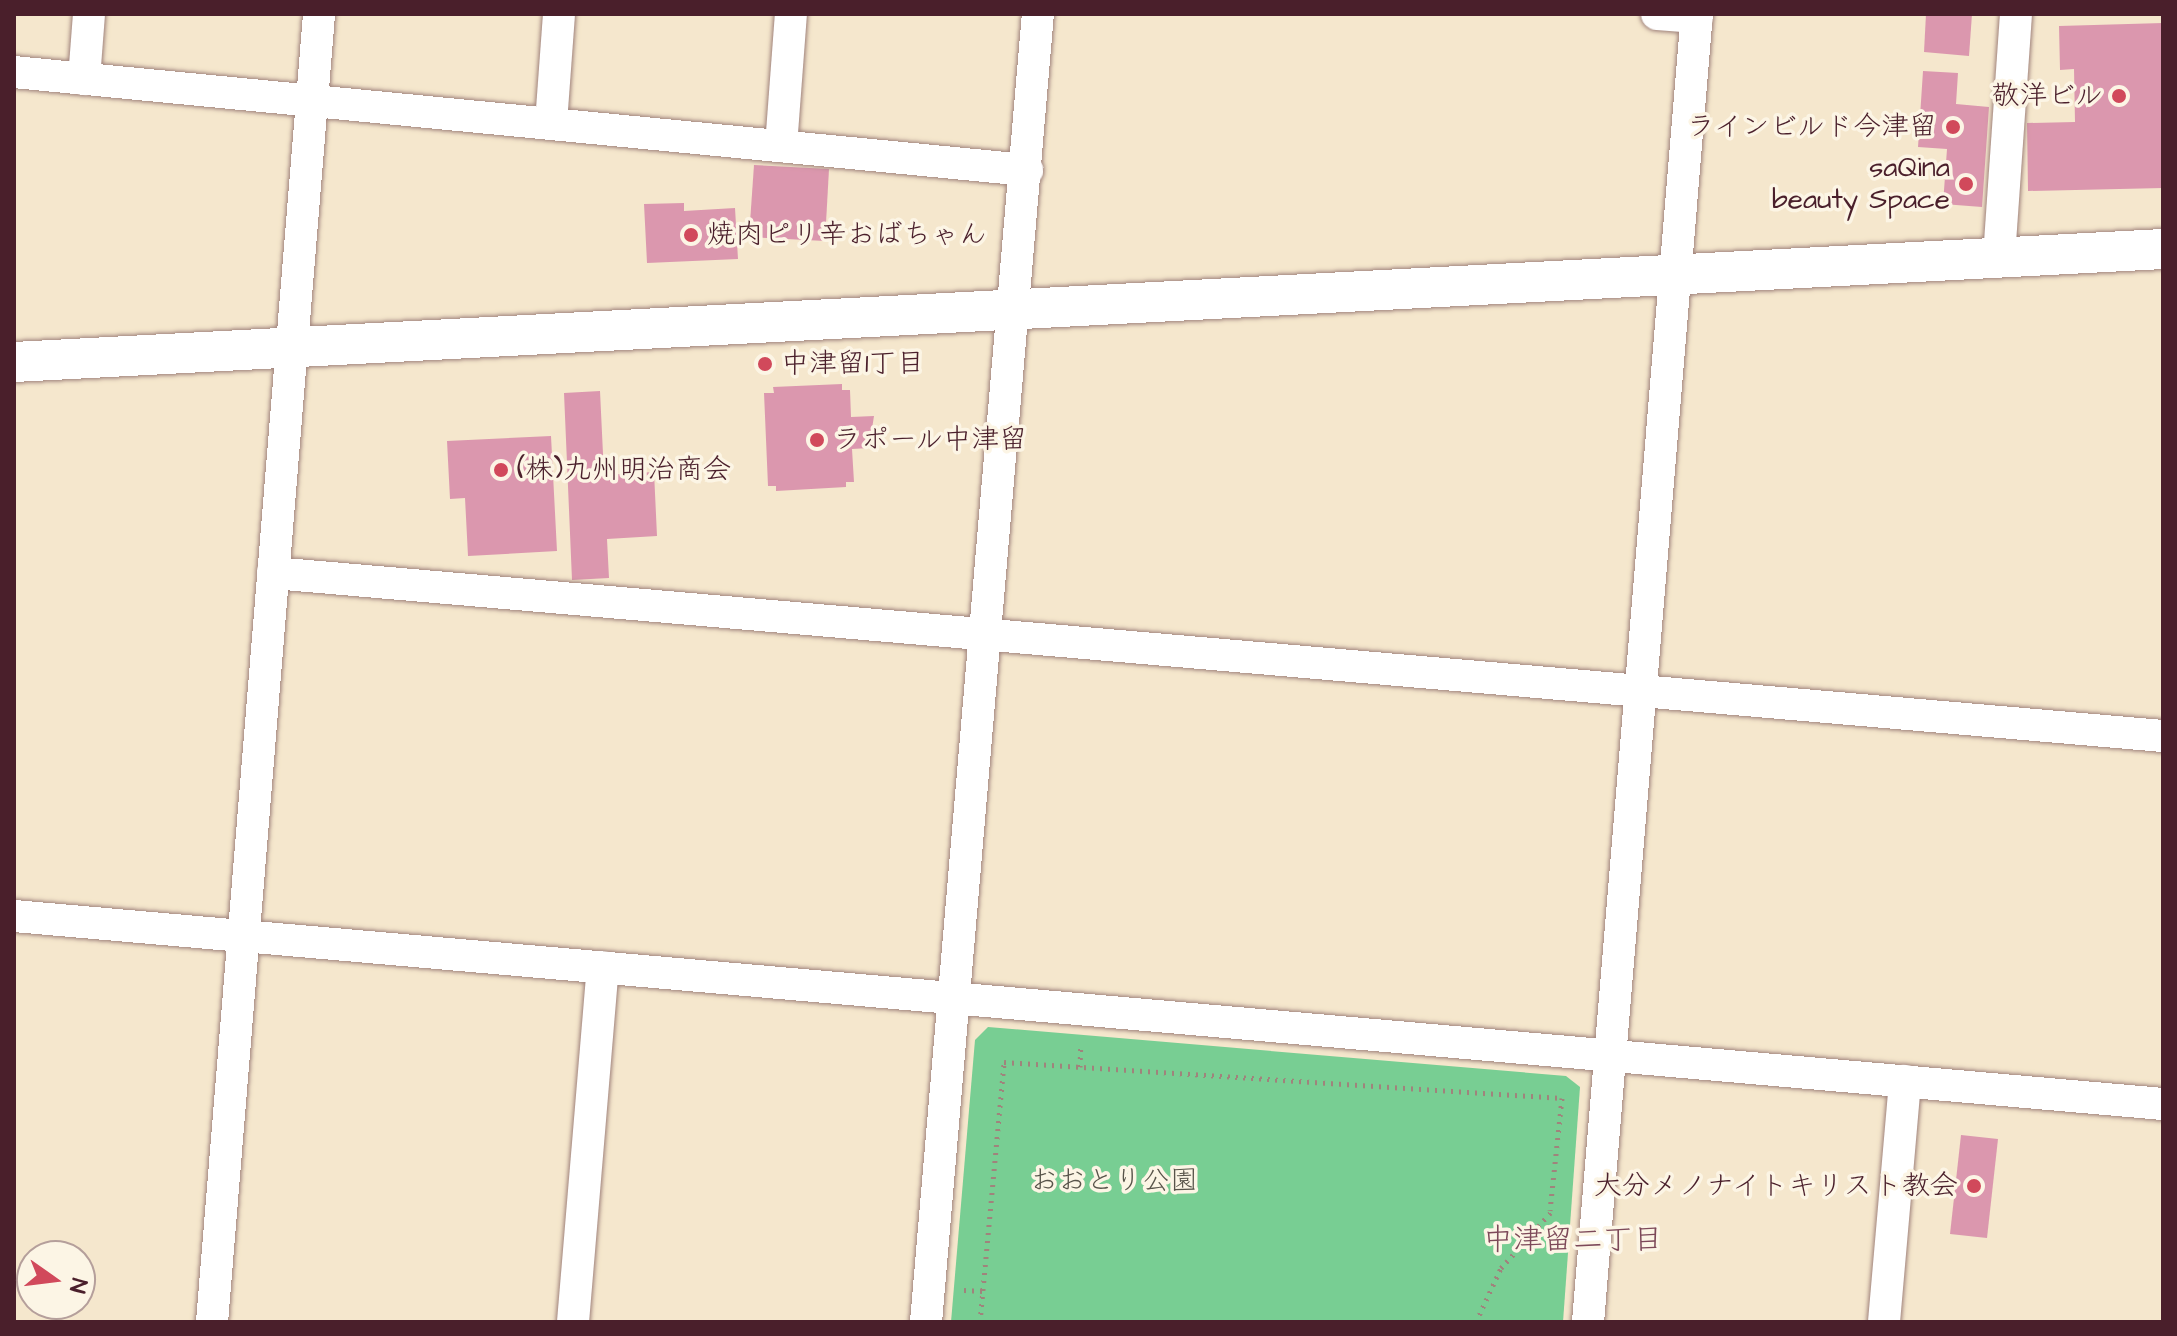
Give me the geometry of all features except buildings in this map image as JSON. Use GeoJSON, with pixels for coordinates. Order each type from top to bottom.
{"type":"FeatureCollection","features":[{"type":"Feature","properties":{"kind":"street"},"geometry":{"type":"LineString","coordinates":[[84,79],[89,14]]}},
{"type":"Feature","properties":{"kind":"street"},"geometry":{"type":"LineString","coordinates":[[212,1322],[319,14]]}},
{"type":"Feature","properties":{"kind":"street"},"geometry":{"type":"LineString","coordinates":[[551,123],[559,14]]}},
{"type":"Feature","properties":{"kind":"street"},"geometry":{"type":"LineString","coordinates":[[781,146],[791,14]]}},
{"type":"Feature","properties":{"kind":"street"},"geometry":{"type":"LineString","coordinates":[[926,1322],[1016,309],[1038,14]]}},
{"type":"Feature","properties":{"kind":"street"},"geometry":{"type":"LineString","coordinates":[[1588,1322],[1697,16],[1657,14]]}},
{"type":"Feature","properties":{"kind":"street"},"geometry":{"type":"LineString","coordinates":[[1999,257],[2016,14]]}},
{"type":"Feature","properties":{"kind":"street"},"geometry":{"type":"LineString","coordinates":[[14,72],[1027,170]]}},
{"type":"Feature","properties":{"kind":"street"},"geometry":{"type":"LineString","coordinates":[[14,362],[2163,249]]}},
{"type":"Feature","properties":{"kind":"street"},"geometry":{"type":"LineString","coordinates":[[273,573],[2163,736]]}},
{"type":"Feature","properties":{"kind":"street"},"geometry":{"type":"LineString","coordinates":[[14,916],[2163,1104]]}},
{"type":"Feature","properties":{"kind":"street"},"geometry":{"type":"LineString","coordinates":[[573,1322],[603,967]]}},
{"type":"Feature","properties":{"kind":"street"},"geometry":{"type":"LineString","coordinates":[[1884,1322],[1905,1081]]}},
{"type":"Feature","properties":{"kind":"path"},"geometry":{"type":"LineString","coordinates":[[980,1322],[1004,1062],[1562,1098],[1550,1210],[1501,1268],[1476,1322]]}},
{"type":"Feature","properties":{"kind":"path"},"geometry":{"type":"LineString","coordinates":[[1550,1210],[1598,1209]]}},
{"type":"Feature","properties":{"kind":"green space","name":"おおとり公園"},"geometry":{"type":"Polygon","coordinates":[[[988,1027],[1566,1076],[1580,1087],[1563,1322],[951,1322],[975,1040],[988,1027]]]}},
{"type":"Feature","properties":{"kind":"place","name":"敬洋ビル"},"geometry":{"type":"Point","coordinates":[2119,96]}},
{"type":"Feature","properties":{"kind":"place","name":"ラインビルド今津留"},"geometry":{"type":"Point","coordinates":[1953,127]}},
{"type":"Feature","properties":{"kind":"place","name":"saQina beauty Space"},"geometry":{"type":"Point","coordinates":[1966,184]}},
{"type":"Feature","properties":{"kind":"place","name":"焼肉ピリ辛おばちゃん"},"geometry":{"type":"Point","coordinates":[691,235]}},
{"type":"Feature","properties":{"kind":"place","name":"中津留1丁目"},"geometry":{"type":"Point","coordinates":[765,364]}},
{"type":"Feature","properties":{"kind":"place","name":"ラポール中津留"},"geometry":{"type":"Point","coordinates":[817,440]}},
{"type":"Feature","properties":{"kind":"place","name":"(株)九州明治商会"},"geometry":{"type":"Point","coordinates":[501,470]}},
{"type":"Feature","properties":{"kind":"place","name":"大分メノナイトキリスト教会"},"geometry":{"type":"Point","coordinates":[1974,1186]}},
{"type":"Feature","properties":{"kind":"district","name":"中津留二丁目"},"geometry":{"type":"Point","coordinates":[1573,1240]}}]}
